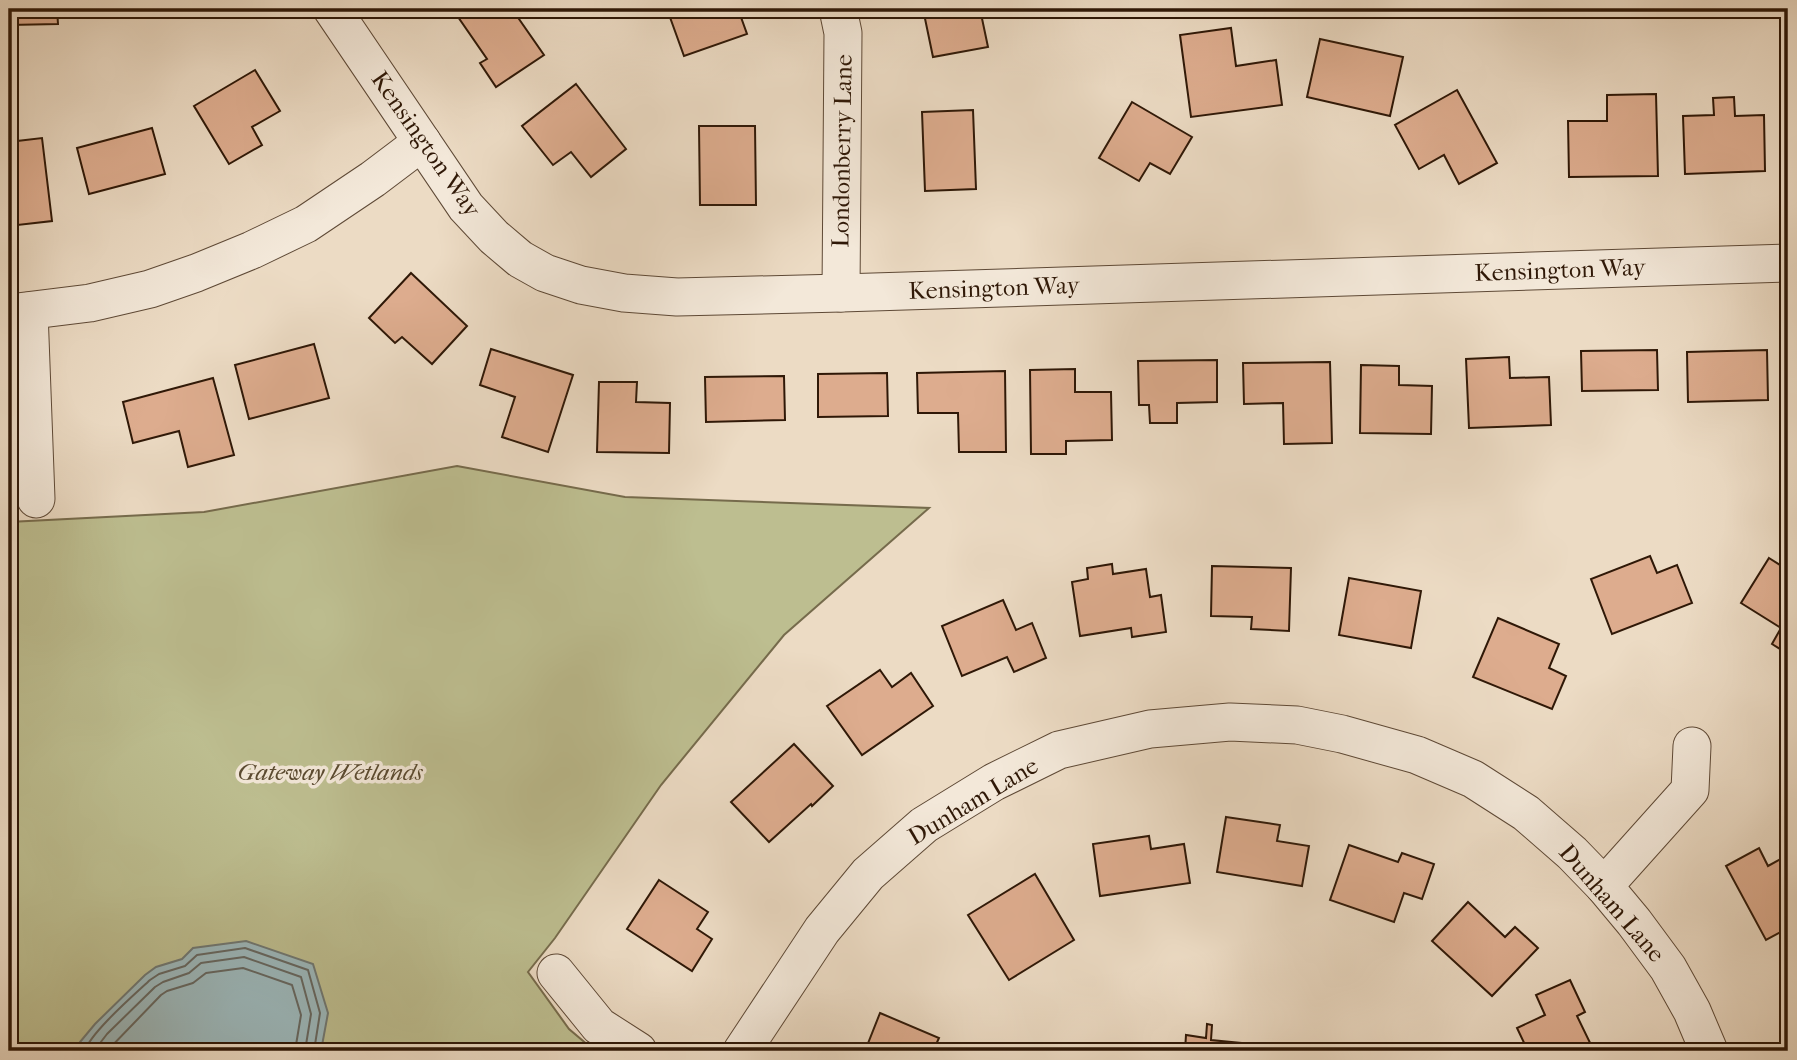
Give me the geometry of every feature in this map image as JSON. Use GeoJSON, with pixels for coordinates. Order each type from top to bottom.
{"type":"FeatureCollection","features":[{"type":"Feature","properties":{"kind":"street","name":"Kensington Way"},"geometry":{"type":"LineString","coordinates":[[332,9],[466,207],[485,227],[520,259],[545,273],[581,285],[624,293],[664,296],[841,293],[1788,264]]}},
{"type":"Feature","properties":{"kind":"street","name":"Londonberry Lane"},"geometry":{"type":"LineString","coordinates":[[838,9],[844,33],[841,293]]}},
{"type":"Feature","properties":{"kind":"street"},"geometry":{"type":"LineString","coordinates":[[36,499],[19,312],[90,303],[150,289],[253,250],[306,223],[373,179],[422,142]]}},
{"type":"Feature","properties":{"kind":"street","name":"Dunham Lane"},"geometry":{"type":"LineString","coordinates":[[742,1051],[822,930],[868,874],[924,825],[994,782],[1059,750],[1150,729],[1230,722],[1297,726],[1342,734],[1417,755],[1474,779],[1526,813],[1573,853],[1634,922],[1668,968],[1692,1011],[1709,1051]]}},
{"type":"Feature","properties":{"kind":"street"},"geometry":{"type":"LineString","coordinates":[[1604,886],[1690,790],[1692,746]]}},
{"type":"Feature","properties":{"kind":"street"},"geometry":{"type":"LineString","coordinates":[[556,973],[599,1026],[638,1051]]}},
{"type":"Feature","properties":{"kind":"green space","name":"Gateway Wetlands"},"geometry":{"type":"Polygon","coordinates":[[[457,466],[625,497],[929,508],[784,635],[661,785],[555,938],[528,972],[569,1029],[595,1051],[9,1051],[9,522],[204,512],[457,466]]]}},
{"type":"Feature","properties":{"kind":"water"},"geometry":{"type":"Polygon","coordinates":[[[246,941],[313,964],[328,1013],[321,1051],[78,1051],[80,1042],[95,1024],[156,967],[182,959],[193,948],[246,941]]]}},
{"type":"Feature","properties":{"kind":"building"},"geometry":{"type":"Polygon","coordinates":[[[9,9],[57,9],[58,24],[9,25],[9,9]]]}},
{"type":"Feature","properties":{"kind":"building"},"geometry":{"type":"Polygon","coordinates":[[[464,9],[512,9],[544,55],[496,87],[480,63],[487,59],[456,14],[464,9]]]}},
{"type":"Feature","properties":{"kind":"building"},"geometry":{"type":"Polygon","coordinates":[[[667,9],[738,9],[747,34],[684,56],[667,9]]]}},
{"type":"Feature","properties":{"kind":"building"},"geometry":{"type":"Polygon","coordinates":[[[923,9],[980,9],[988,47],[933,57],[923,9]]]}},
{"type":"Feature","properties":{"kind":"building"},"geometry":{"type":"Polygon","coordinates":[[[1231,28],[1236,66],[1276,60],[1282,105],[1191,117],[1180,35],[1231,28]]]}},
{"type":"Feature","properties":{"kind":"building"},"geometry":{"type":"Polygon","coordinates":[[[1320,39],[1403,57],[1390,116],[1307,97],[1320,39]]]}},
{"type":"Feature","properties":{"kind":"building"},"geometry":{"type":"Polygon","coordinates":[[[255,70],[280,111],[252,127],[262,145],[229,164],[194,106],[255,70]]]}},
{"type":"Feature","properties":{"kind":"building"},"geometry":{"type":"Polygon","coordinates":[[[576,84],[626,149],[591,177],[571,152],[553,165],[522,126],[576,84]]]}},
{"type":"Feature","properties":{"kind":"building"},"geometry":{"type":"Polygon","coordinates":[[[1457,90],[1497,163],[1459,184],[1444,155],[1419,169],[1395,125],[1457,90]]]}},
{"type":"Feature","properties":{"kind":"building"},"geometry":{"type":"Polygon","coordinates":[[[1656,94],[1658,176],[1569,177],[1568,121],[1607,121],[1607,95],[1656,94]]]}},
{"type":"Feature","properties":{"kind":"building"},"geometry":{"type":"Polygon","coordinates":[[[1734,97],[1735,116],[1764,115],[1765,171],[1685,174],[1683,116],[1714,115],[1713,98],[1734,97]]]}},
{"type":"Feature","properties":{"kind":"building"},"geometry":{"type":"Polygon","coordinates":[[[1132,102],[1192,137],[1170,174],[1150,163],[1139,181],[1099,158],[1132,102]]]}},
{"type":"Feature","properties":{"kind":"building"},"geometry":{"type":"Polygon","coordinates":[[[973,110],[976,189],[925,191],[922,112],[973,110]]]}},
{"type":"Feature","properties":{"kind":"building"},"geometry":{"type":"Polygon","coordinates":[[[699,126],[755,126],[756,205],[700,205],[699,126]]]}},
{"type":"Feature","properties":{"kind":"building"},"geometry":{"type":"Polygon","coordinates":[[[152,128],[165,174],[89,194],[77,148],[152,128]]]}},
{"type":"Feature","properties":{"kind":"building"},"geometry":{"type":"Polygon","coordinates":[[[42,138],[52,221],[9,226],[9,142],[42,138]]]}},
{"type":"Feature","properties":{"kind":"building"},"geometry":{"type":"Polygon","coordinates":[[[411,273],[467,326],[432,364],[402,337],[395,343],[369,318],[411,273]]]}},
{"type":"Feature","properties":{"kind":"building"},"geometry":{"type":"Polygon","coordinates":[[[314,344],[329,398],[249,419],[235,365],[314,344]]]}},
{"type":"Feature","properties":{"kind":"building"},"geometry":{"type":"Polygon","coordinates":[[[491,349],[573,375],[548,452],[502,437],[515,397],[480,385],[491,349]]]}},
{"type":"Feature","properties":{"kind":"building"},"geometry":{"type":"Polygon","coordinates":[[[1657,350],[1658,390],[1582,391],[1581,351],[1657,350]]]}},
{"type":"Feature","properties":{"kind":"building"},"geometry":{"type":"Polygon","coordinates":[[[1767,350],[1768,400],[1688,402],[1687,352],[1767,350]]]}},
{"type":"Feature","properties":{"kind":"building"},"geometry":{"type":"Polygon","coordinates":[[[1509,357],[1510,378],[1549,377],[1551,425],[1469,428],[1466,359],[1509,357]]]}},
{"type":"Feature","properties":{"kind":"building"},"geometry":{"type":"Polygon","coordinates":[[[1217,360],[1217,402],[1177,403],[1177,423],[1150,423],[1149,405],[1139,405],[1138,361],[1217,360]]]}},
{"type":"Feature","properties":{"kind":"building"},"geometry":{"type":"Polygon","coordinates":[[[1330,362],[1332,443],[1284,444],[1283,403],[1244,404],[1243,363],[1330,362]]]}},
{"type":"Feature","properties":{"kind":"building"},"geometry":{"type":"Polygon","coordinates":[[[1361,365],[1399,366],[1399,385],[1432,386],[1431,434],[1360,433],[1361,365]]]}},
{"type":"Feature","properties":{"kind":"building"},"geometry":{"type":"Polygon","coordinates":[[[1075,369],[1075,392],[1111,392],[1112,440],[1066,441],[1066,454],[1031,454],[1030,370],[1075,369]]]}},
{"type":"Feature","properties":{"kind":"building"},"geometry":{"type":"Polygon","coordinates":[[[1005,371],[1006,452],[959,452],[958,413],[918,413],[917,373],[1005,371]]]}},
{"type":"Feature","properties":{"kind":"building"},"geometry":{"type":"Polygon","coordinates":[[[887,373],[888,416],[818,417],[818,374],[887,373]]]}},
{"type":"Feature","properties":{"kind":"building"},"geometry":{"type":"Polygon","coordinates":[[[784,376],[785,420],[706,422],[705,377],[784,376]]]}},
{"type":"Feature","properties":{"kind":"building"},"geometry":{"type":"Polygon","coordinates":[[[213,378],[234,455],[188,467],[179,431],[133,443],[123,402],[213,378]]]}},
{"type":"Feature","properties":{"kind":"building"},"geometry":{"type":"Polygon","coordinates":[[[599,382],[637,382],[636,402],[670,403],[669,453],[597,452],[599,382]]]}},
{"type":"Feature","properties":{"kind":"building"},"geometry":{"type":"Polygon","coordinates":[[[1650,556],[1657,573],[1677,565],[1692,603],[1612,634],[1591,579],[1650,556]]]}},
{"type":"Feature","properties":{"kind":"building"},"geometry":{"type":"Polygon","coordinates":[[[1769,558],[1788,570],[1788,654],[1772,644],[1781,628],[1741,603],[1769,558]]]}},
{"type":"Feature","properties":{"kind":"building"},"geometry":{"type":"Polygon","coordinates":[[[1112,564],[1113,574],[1146,569],[1150,597],[1161,595],[1166,632],[1132,637],[1131,628],[1080,636],[1072,582],[1088,579],[1087,568],[1112,564]]]}},
{"type":"Feature","properties":{"kind":"building"},"geometry":{"type":"Polygon","coordinates":[[[1212,566],[1291,568],[1289,631],[1251,629],[1252,617],[1211,616],[1212,566]]]}},
{"type":"Feature","properties":{"kind":"building"},"geometry":{"type":"Polygon","coordinates":[[[1349,578],[1421,591],[1411,648],[1339,635],[1349,578]]]}},
{"type":"Feature","properties":{"kind":"building"},"geometry":{"type":"Polygon","coordinates":[[[1003,600],[1016,630],[1032,623],[1046,658],[1014,672],[1007,657],[962,676],[942,626],[1003,600]]]}},
{"type":"Feature","properties":{"kind":"building"},"geometry":{"type":"Polygon","coordinates":[[[1498,618],[1559,644],[1549,668],[1566,676],[1552,709],[1473,677],[1498,618]]]}},
{"type":"Feature","properties":{"kind":"building"},"geometry":{"type":"Polygon","coordinates":[[[880,670],[892,687],[911,673],[933,706],[862,755],[827,706],[880,670]]]}},
{"type":"Feature","properties":{"kind":"building"},"geometry":{"type":"Polygon","coordinates":[[[794,744],[833,786],[769,842],[731,802],[794,744]]]}},
{"type":"Feature","properties":{"kind":"building"},"geometry":{"type":"Polygon","coordinates":[[[1226,817],[1280,825],[1277,841],[1309,846],[1302,886],[1217,872],[1226,817]]]}},
{"type":"Feature","properties":{"kind":"building"},"geometry":{"type":"Polygon","coordinates":[[[1149,836],[1151,849],[1184,844],[1190,883],[1100,896],[1093,844],[1149,836]]]}},
{"type":"Feature","properties":{"kind":"building"},"geometry":{"type":"Polygon","coordinates":[[[1349,845],[1398,862],[1402,853],[1434,864],[1422,899],[1404,893],[1394,922],[1330,900],[1349,845]]]}},
{"type":"Feature","properties":{"kind":"building"},"geometry":{"type":"Polygon","coordinates":[[[1759,848],[1768,866],[1788,855],[1788,928],[1766,940],[1726,866],[1759,848]]]}},
{"type":"Feature","properties":{"kind":"building"},"geometry":{"type":"Polygon","coordinates":[[[1035,874],[1074,940],[1009,980],[968,915],[1035,874]]]}},
{"type":"Feature","properties":{"kind":"building"},"geometry":{"type":"Polygon","coordinates":[[[659,880],[708,912],[697,929],[712,939],[692,971],[627,929],[659,880]]]}},
{"type":"Feature","properties":{"kind":"building"},"geometry":{"type":"Polygon","coordinates":[[[1468,902],[1505,937],[1515,927],[1538,948],[1492,996],[1432,941],[1468,902]]]}},
{"type":"Feature","properties":{"kind":"building"},"geometry":{"type":"Polygon","coordinates":[[[1570,980],[1585,1012],[1577,1016],[1594,1051],[1528,1051],[1517,1028],[1545,1015],[1536,995],[1570,980]]]}},
{"type":"Feature","properties":{"kind":"building"},"geometry":{"type":"Polygon","coordinates":[[[880,1013],[939,1038],[933,1051],[865,1051],[880,1013]]]}},
{"type":"Feature","properties":{"kind":"building"},"geometry":{"type":"Polygon","coordinates":[[[1207,1024],[1212,1025],[1211,1040],[1251,1044],[1250,1051],[1185,1051],[1186,1035],[1206,1038],[1207,1024]]]}}]}
